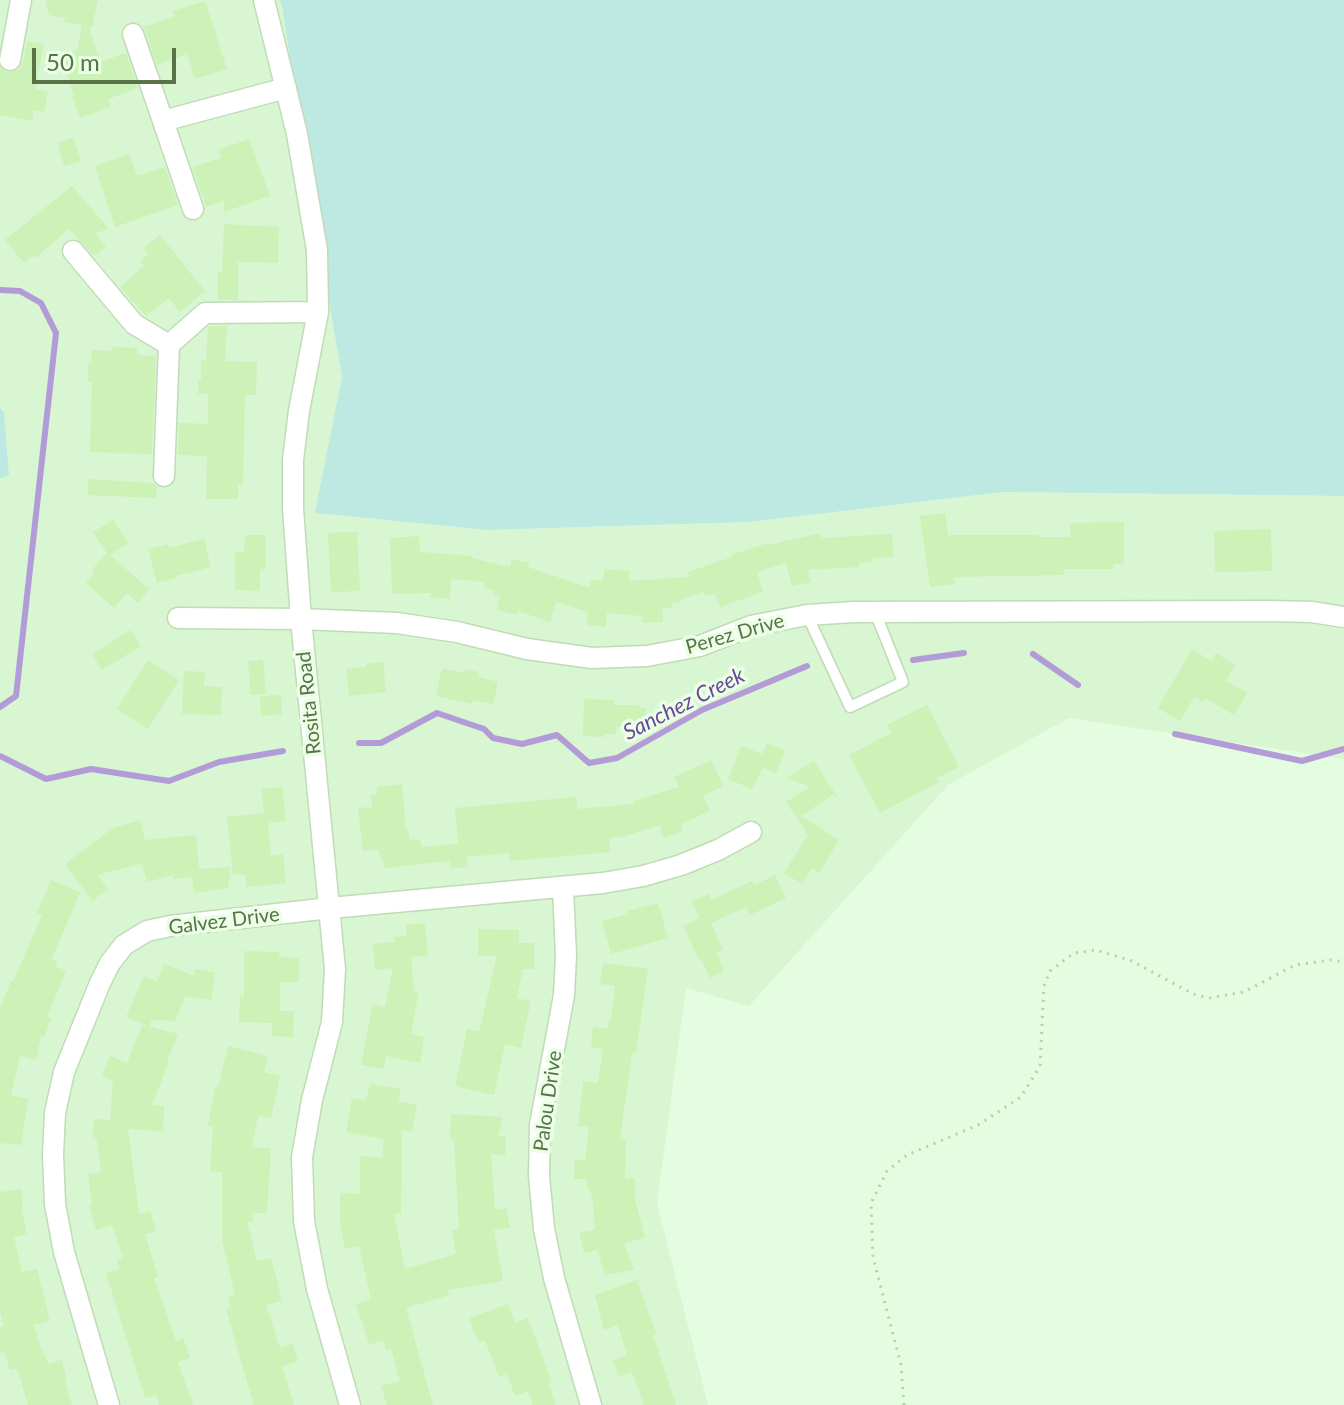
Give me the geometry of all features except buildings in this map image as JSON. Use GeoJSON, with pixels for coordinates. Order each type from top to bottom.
{"type":"FeatureCollection","features":[{"type":"Feature","properties":{"kind":"street"},"geometry":{"type":"LineString","coordinates":[[10,60],[21,0]]}},
{"type":"Feature","properties":{"kind":"street","name":"Rosita Road"},"geometry":{"type":"LineString","coordinates":[[264,0],[297,134],[317,250],[318,312],[299,411],[293,460],[293,508],[335,969],[332,1022],[312,1100],[302,1157],[304,1221],[317,1289],[350,1405]]}},
{"type":"Feature","properties":{"kind":"street"},"geometry":{"type":"LineString","coordinates":[[133,34],[193,209]]}},
{"type":"Feature","properties":{"kind":"street"},"geometry":{"type":"LineString","coordinates":[[163,121],[286,88]]}},
{"type":"Feature","properties":{"kind":"street"},"geometry":{"type":"LineString","coordinates":[[73,251],[134,324],[169,345]]}},
{"type":"Feature","properties":{"kind":"street"},"geometry":{"type":"LineString","coordinates":[[164,476],[169,345],[205,313],[318,312]]}},
{"type":"Feature","properties":{"kind":"street","name":"Perez Drive"},"geometry":{"type":"LineString","coordinates":[[178,618],[397,623],[457,632],[527,649],[592,658],[647,656],[700,646],[751,626],[807,615],[875,612],[1271,611],[1344,617]]}},
{"type":"Feature","properties":{"kind":"street","name":"Galvez Drive"},"geometry":{"type":"LineString","coordinates":[[109,1405],[64,1252],[55,1204],[53,1155],[55,1113],[64,1072],[100,983],[124,945],[147,931],[170,926],[563,887],[643,876],[718,850],[751,832]]}},
{"type":"Feature","properties":{"kind":"street","name":"Palou Drive"},"geometry":{"type":"LineString","coordinates":[[563,887],[564,995],[540,1125],[539,1176],[544,1229],[554,1278],[591,1405]]}},
{"type":"Feature","properties":{"kind":"lane"},"geometry":{"type":"LineString","coordinates":[[807,615],[850,707],[903,682],[875,612]]}},
{"type":"Feature","properties":{"kind":"path"},"geometry":{"type":"LineString","coordinates":[[904,1405],[901,1365],[873,1257],[871,1203],[887,1171],[907,1155],[978,1125],[1021,1097],[1040,1066],[1044,986],[1050,971],[1074,953],[1096,950],[1132,961],[1193,994],[1209,998],[1244,992],[1295,965],[1331,960],[1344,962]]}},
{"type":"Feature","properties":{"kind":"shaded area"},"geometry":{"type":"Polygon","coordinates":[[[0,0],[279,0],[342,377],[316,513],[487,530],[750,522],[1003,492],[1344,496],[1344,759],[1069,718],[948,785],[749,1006],[686,988],[657,1203],[708,1405],[0,1405],[0,0]]]}},
{"type":"Feature","properties":{"kind":"shaded area"},"geometry":{"type":"Polygon","coordinates":[[[279,0],[1344,0],[1344,496],[1003,492],[750,522],[487,530],[315,513],[342,377],[279,0]]]}},
{"type":"Feature","properties":{"kind":"shaded area"},"geometry":{"type":"Polygon","coordinates":[[[0,408],[4,412],[9,476],[0,478],[0,408]]]}},
{"type":"Feature","properties":{"kind":"waterway"},"geometry":{"type":"LineString","coordinates":[[0,290],[20,291],[41,303],[56,333],[16,696],[0,707]]}},
{"type":"Feature","properties":{"kind":"waterway","name":"Sanchez Creek"},"geometry":{"type":"LineString","coordinates":[[913,660],[964,653]]}},
{"type":"Feature","properties":{"kind":"waterway","name":"Sanchez Creek"},"geometry":{"type":"LineString","coordinates":[[1033,654],[1078,685]]}},
{"type":"Feature","properties":{"kind":"waterway","name":"Sanchez Creek"},"geometry":{"type":"LineString","coordinates":[[359,743],[381,743],[437,713],[484,729],[493,738],[522,744],[557,735],[589,763],[617,758],[702,710],[807,666]]}},
{"type":"Feature","properties":{"kind":"waterway","name":"Sanchez Creek"},"geometry":{"type":"LineString","coordinates":[[1175,734],[1302,761],[1344,749]]}},
{"type":"Feature","properties":{"kind":"waterway","name":"Sanchez Creek"},"geometry":{"type":"LineString","coordinates":[[0,756],[46,779],[91,769],[169,781],[219,762],[283,751]]}}]}
